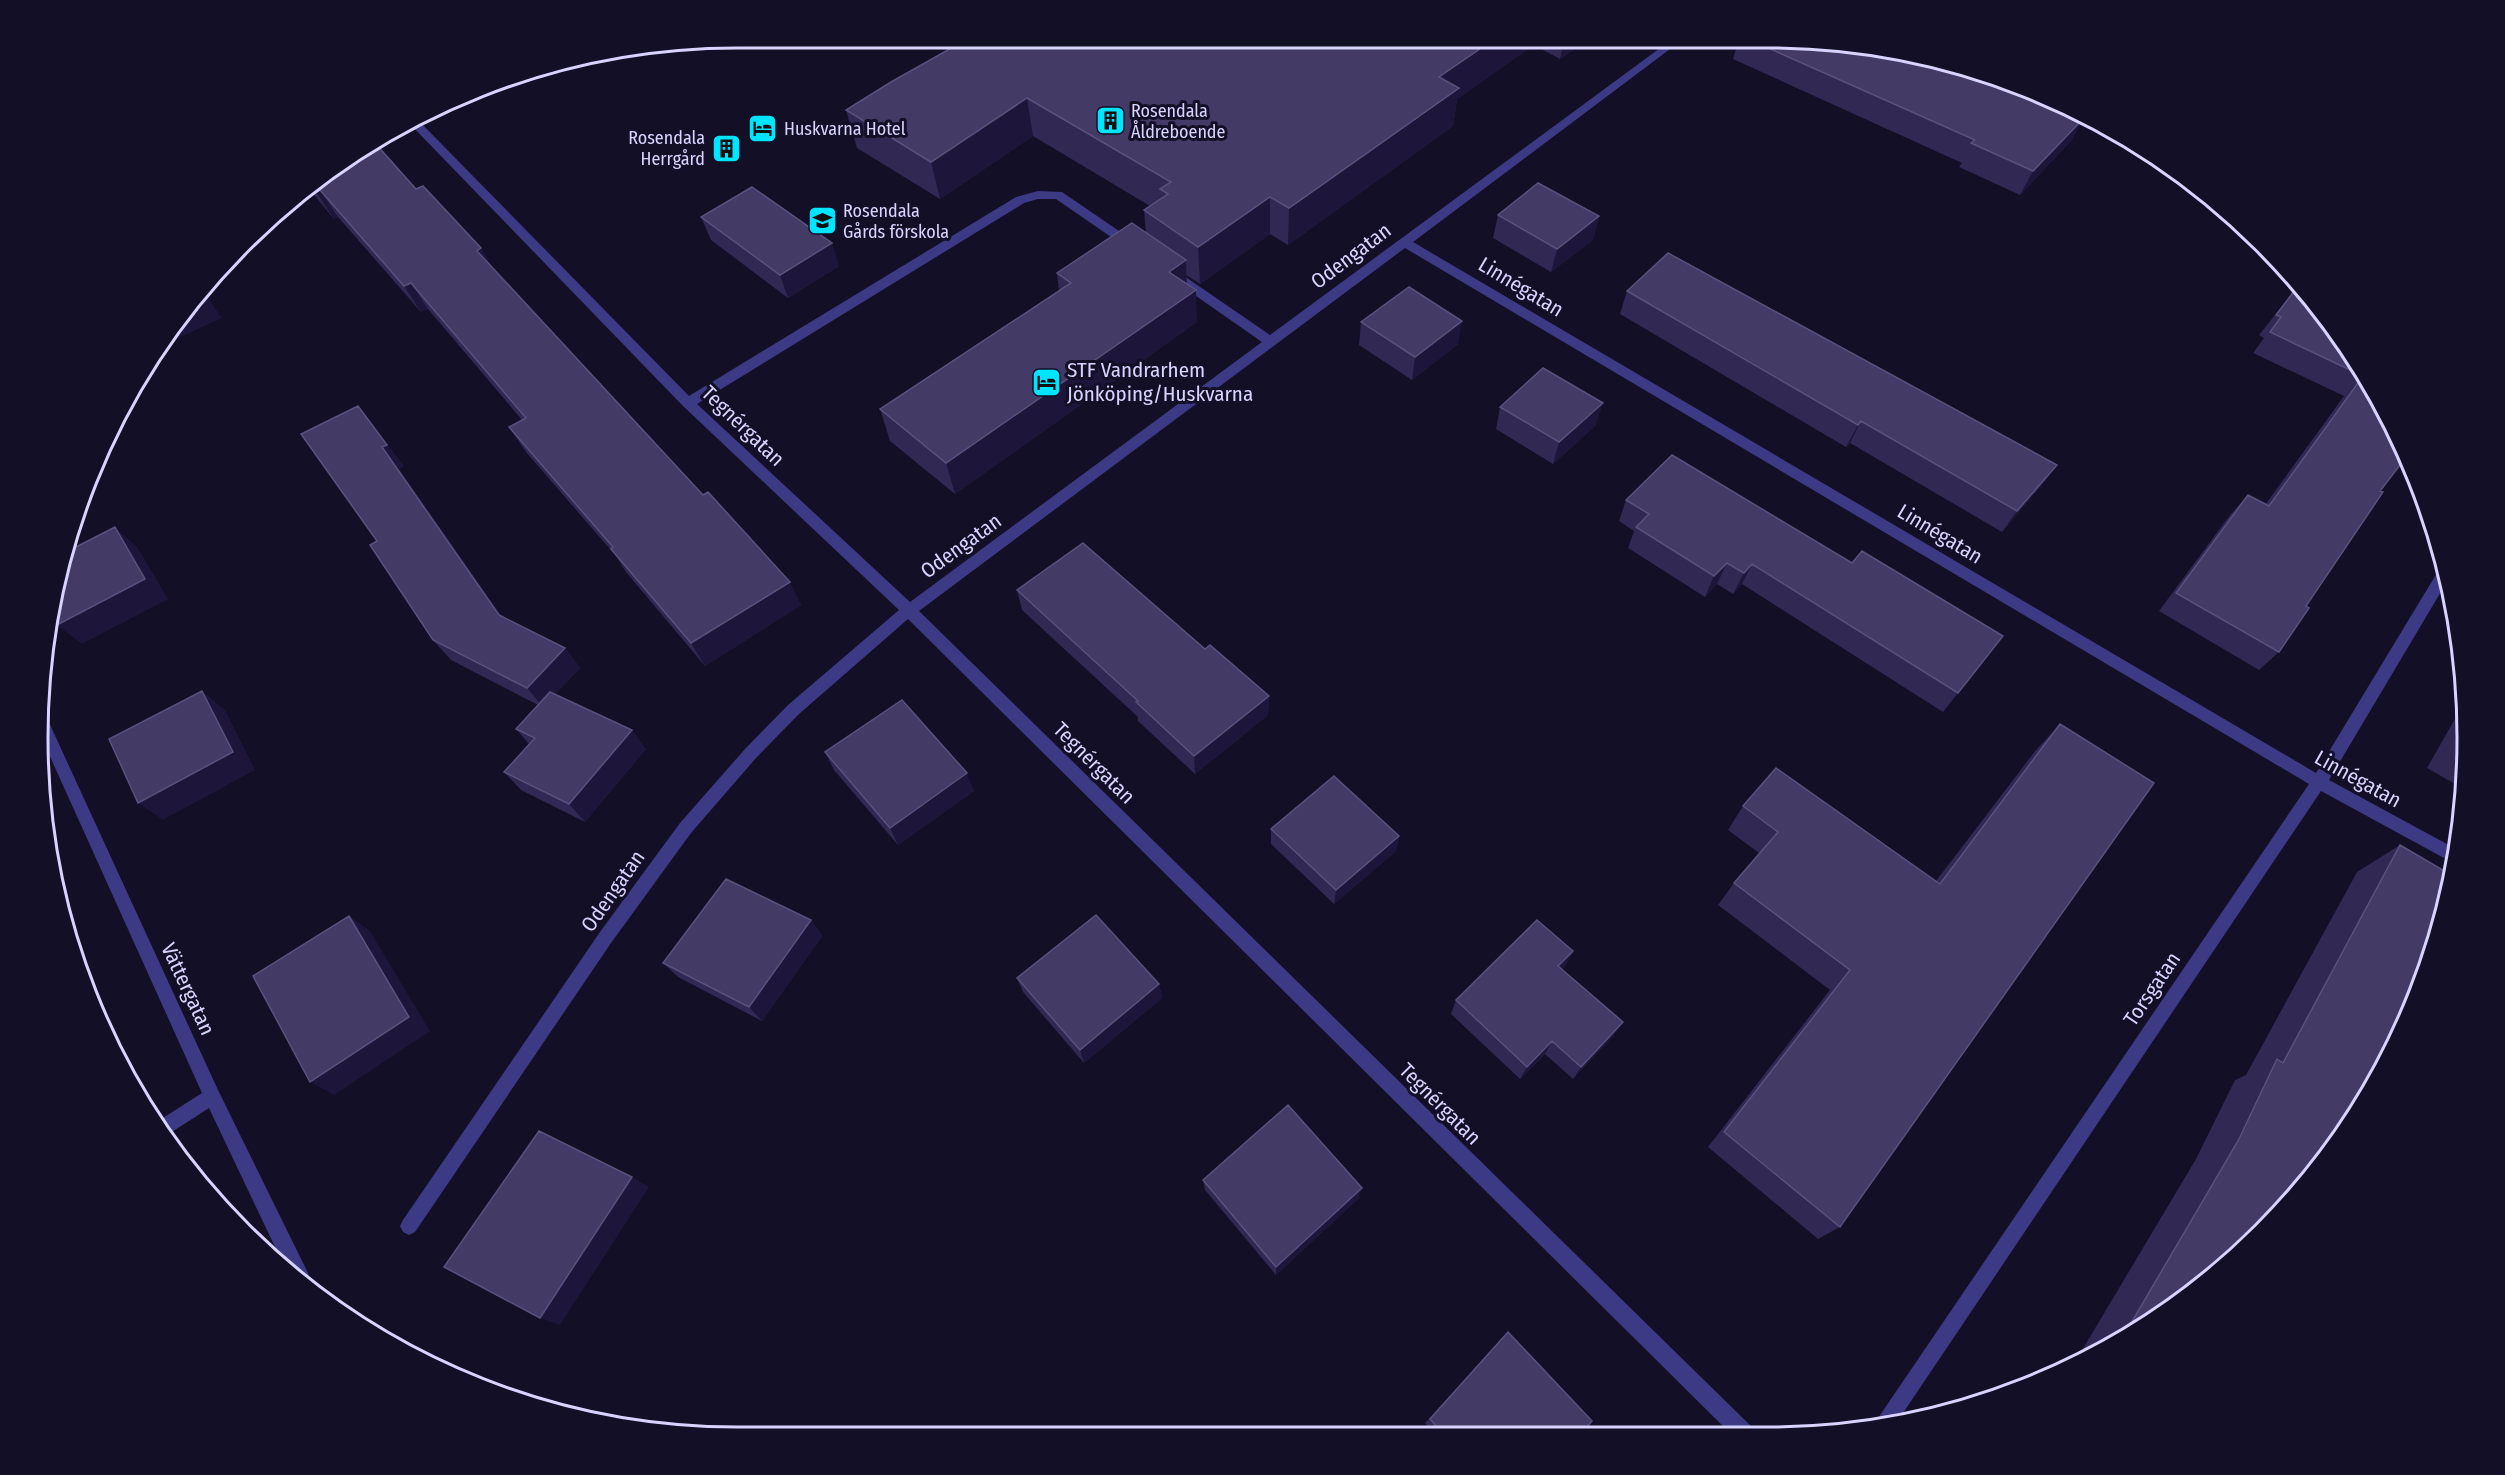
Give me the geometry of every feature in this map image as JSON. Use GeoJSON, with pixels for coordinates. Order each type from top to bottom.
{"type":"FeatureCollection","features":[{"type":"Feature","properties":{"kind":"street","name":"Odengatan"},"geometry":{"type":"LineString","coordinates":[[409,1226],[672,844],[730,776],[786,717],[847,660],[909,610],[1666,48]]}},
{"type":"Feature","properties":{"kind":"street","name":"Tegnérgatan"},"geometry":{"type":"LineString","coordinates":[[418,127],[688,403],[909,610],[1738,1427]]}},
{"type":"Feature","properties":{"kind":"street"},"geometry":{"type":"LineString","coordinates":[[688,403],[1020,200],[1038,195],[1058,195],[1139,250]]}},
{"type":"Feature","properties":{"kind":"street","name":"Linnégatan"},"geometry":{"type":"LineString","coordinates":[[1405,242],[2319,782],[2447,852]]}},
{"type":"Feature","properties":{"kind":"street"},"geometry":{"type":"LineString","coordinates":[[1158,263],[1271,342]]}},
{"type":"Feature","properties":{"kind":"street","name":"Torsgatan"},"geometry":{"type":"LineString","coordinates":[[1889,1416],[2319,782],[2439,582]]}},
{"type":"Feature","properties":{"kind":"street","name":"Vättergatan"},"geometry":{"type":"LineString","coordinates":[[48,736],[212,1096],[292,1264]]}},
{"type":"Feature","properties":{"kind":"street"},"geometry":{"type":"LineString","coordinates":[[167,1125],[212,1096]]}},
{"type":"Feature","properties":{"kind":"building"},"geometry":{"type":"Polygon","coordinates":[[[951,48],[1481,48],[1439,77],[1459,88],[1289,208],[1270,197],[1198,247],[1144,210],[1168,194],[1160,189],[1171,182],[1027,98],[931,162],[846,110],[951,48]]]}},
{"type":"Feature","properties":{"kind":"building"},"geometry":{"type":"Polygon","coordinates":[[[1768,48],[1813,49],[1857,54],[1946,71],[2031,100],[2079,123],[2033,171],[1971,143],[1975,140],[1768,48]]]}},
{"type":"Feature","properties":{"kind":"building"},"geometry":{"type":"Polygon","coordinates":[[[380,148],[416,189],[423,186],[481,248],[477,251],[703,495],[708,492],[790,582],[691,643],[611,549],[613,547],[509,427],[526,418],[411,283],[404,286],[320,190],[316,192],[380,148]]]}},
{"type":"Feature","properties":{"kind":"building"},"geometry":{"type":"Polygon","coordinates":[[[1538,183],[1599,216],[1557,249],[1498,215],[1538,183]]]}},
{"type":"Feature","properties":{"kind":"building"},"geometry":{"type":"Polygon","coordinates":[[[752,187],[832,243],[780,275],[701,217],[752,187]]]}},
{"type":"Feature","properties":{"kind":"building"},"geometry":{"type":"Polygon","coordinates":[[[1132,223],[1186,260],[1169,272],[1196,290],[946,463],[880,409],[1071,283],[1057,273],[1132,223]]]}},
{"type":"Feature","properties":{"kind":"building"},"geometry":{"type":"Polygon","coordinates":[[[1668,253],[2057,465],[2017,511],[1861,421],[1858,425],[1627,291],[1668,253]]]}},
{"type":"Feature","properties":{"kind":"building"},"geometry":{"type":"Polygon","coordinates":[[[1409,287],[1462,321],[1415,357],[1361,322],[1409,287]]]}},
{"type":"Feature","properties":{"kind":"building"},"geometry":{"type":"Polygon","coordinates":[[[2293,292],[2315,318],[2351,370],[2270,332],[2281,317],[2276,315],[2293,292]]]}},
{"type":"Feature","properties":{"kind":"building"},"geometry":{"type":"Polygon","coordinates":[[[1543,368],[1603,403],[1559,442],[1500,407],[1543,368]]]}},
{"type":"Feature","properties":{"kind":"building"},"geometry":{"type":"Polygon","coordinates":[[[2358,382],[2401,464],[2380,491],[2383,492],[2306,606],[2309,608],[2279,652],[2176,593],[2248,495],[2269,506],[2358,382]]]}},
{"type":"Feature","properties":{"kind":"building"},"geometry":{"type":"Polygon","coordinates":[[[358,406],[387,445],[382,447],[499,615],[565,648],[527,688],[433,640],[370,545],[377,541],[301,434],[358,406]]]}},
{"type":"Feature","properties":{"kind":"building"},"geometry":{"type":"Polygon","coordinates":[[[1672,455],[1852,563],[1862,551],[2003,636],[1958,693],[1752,564],[1744,573],[1727,563],[1714,576],[1636,527],[1649,514],[1626,500],[1672,455]]]}},
{"type":"Feature","properties":{"kind":"building"},"geometry":{"type":"Polygon","coordinates":[[[115,527],[145,579],[58,625],[61,603],[75,548],[115,527]]]}},
{"type":"Feature","properties":{"kind":"building"},"geometry":{"type":"Polygon","coordinates":[[[1083,543],[1205,649],[1210,645],[1269,696],[1194,756],[1136,702],[1138,701],[1017,590],[1083,543]]]}},
{"type":"Feature","properties":{"kind":"building"},"geometry":{"type":"Polygon","coordinates":[[[202,691],[233,752],[138,803],[109,739],[202,691]]]}},
{"type":"Feature","properties":{"kind":"building"},"geometry":{"type":"Polygon","coordinates":[[[550,692],[632,730],[569,804],[504,772],[535,738],[516,729],[550,692]]]}},
{"type":"Feature","properties":{"kind":"building"},"geometry":{"type":"Polygon","coordinates":[[[902,700],[967,773],[890,828],[825,752],[902,700]]]}},
{"type":"Feature","properties":{"kind":"building"},"geometry":{"type":"Polygon","coordinates":[[[2060,724],[2154,783],[1840,1227],[1724,1132],[1850,970],[1734,883],[1778,832],[1743,806],[1776,768],[1940,884],[2060,724]]]}},
{"type":"Feature","properties":{"kind":"building"},"geometry":{"type":"Polygon","coordinates":[[[1334,776],[1399,836],[1336,890],[1271,829],[1334,776]]]}},
{"type":"Feature","properties":{"kind":"building"},"geometry":{"type":"Polygon","coordinates":[[[2400,845],[2444,871],[2434,916],[2405,1001],[2365,1082],[2341,1121],[2315,1157],[2255,1225],[2187,1285],[2131,1323],[2238,1141],[2277,1059],[2283,1063],[2400,845]]]}},
{"type":"Feature","properties":{"kind":"building"},"geometry":{"type":"Polygon","coordinates":[[[726,879],[811,920],[749,1007],[663,963],[726,879]]]}},
{"type":"Feature","properties":{"kind":"building"},"geometry":{"type":"Polygon","coordinates":[[[1096,915],[1159,984],[1080,1050],[1017,978],[1096,915]]]}},
{"type":"Feature","properties":{"kind":"building"},"geometry":{"type":"Polygon","coordinates":[[[349,916],[409,1017],[310,1082],[253,976],[349,916]]]}},
{"type":"Feature","properties":{"kind":"building"},"geometry":{"type":"Polygon","coordinates":[[[1537,920],[1573,951],[1558,966],[1623,1022],[1581,1067],[1552,1041],[1527,1067],[1456,1000],[1537,920]]]}},
{"type":"Feature","properties":{"kind":"building"},"geometry":{"type":"Polygon","coordinates":[[[1288,1105],[1362,1188],[1276,1267],[1203,1180],[1288,1105]]]}},
{"type":"Feature","properties":{"kind":"building"},"geometry":{"type":"Polygon","coordinates":[[[539,1131],[632,1177],[540,1318],[444,1267],[539,1131]]]}},
{"type":"Feature","properties":{"kind":"building"},"geometry":{"type":"Polygon","coordinates":[[[1508,1332],[1592,1421],[1587,1427],[1437,1427],[1430,1419],[1508,1332]]]}},
{"type":"Feature","properties":{"kind":"place","name":"Rosendala Åldreboende"},"geometry":{"type":"Point","coordinates":[1110,121]}},
{"type":"Feature","properties":{"kind":"place","name":"Huskvarna Hotel"},"geometry":{"type":"Point","coordinates":[763,129]}},
{"type":"Feature","properties":{"kind":"place","name":"Rosendala Herrgård"},"geometry":{"type":"Point","coordinates":[726,148]}},
{"type":"Feature","properties":{"kind":"place","name":"Rosendala Gårds förskola"},"geometry":{"type":"Point","coordinates":[822,221]}},
{"type":"Feature","properties":{"kind":"place","name":"STF Vandrarhem Jönköping/Huskvarna"},"geometry":{"type":"Point","coordinates":[1046,382]}}]}
